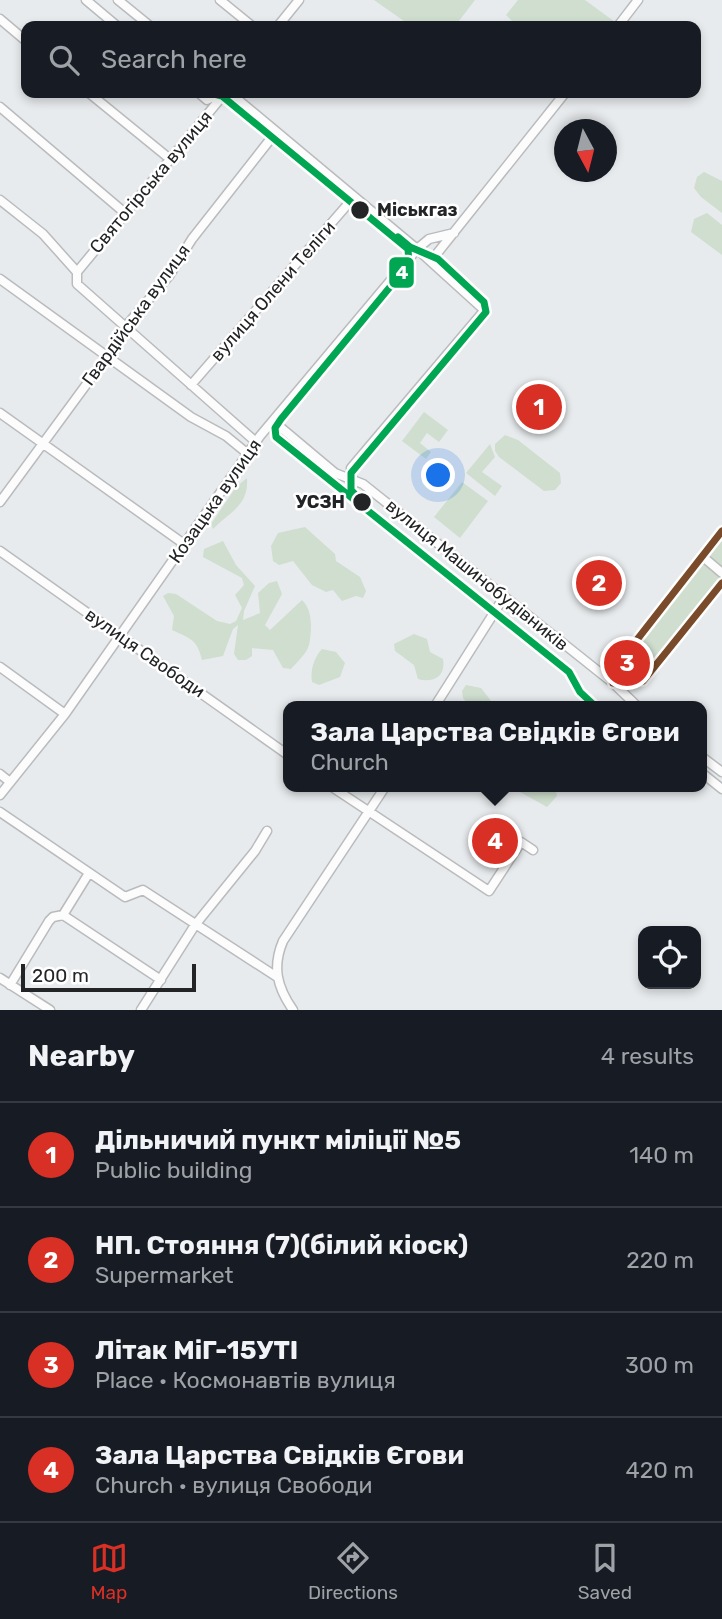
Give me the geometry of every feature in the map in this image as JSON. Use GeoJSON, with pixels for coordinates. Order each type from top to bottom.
{"type":"FeatureCollection","features":[{"type":"Feature","properties":{"kind":"street"},"geometry":{"type":"LineString","coordinates":[[86,0],[111,21]]}},
{"type":"Feature","properties":{"kind":"street"},"geometry":{"type":"LineString","coordinates":[[118,0],[144,21]]}},
{"type":"Feature","properties":{"kind":"street"},"geometry":{"type":"LineString","coordinates":[[220,0],[246,21]]}},
{"type":"Feature","properties":{"kind":"street"},"geometry":{"type":"LineString","coordinates":[[282,21],[299,0]]}},
{"type":"Feature","properties":{"kind":"street"},"geometry":{"type":"LineString","coordinates":[[622,21],[638,0]]}},
{"type":"Feature","properties":{"kind":"street"},"geometry":{"type":"LineString","coordinates":[[0,19],[21,37]]}},
{"type":"Feature","properties":{"kind":"street"},"geometry":{"type":"LineString","coordinates":[[95,98],[170,159]]}},
{"type":"Feature","properties":{"kind":"street","name":"Святогірська вулиця"},"geometry":{"type":"LineString","coordinates":[[77,272],[222,98]]}},
{"type":"Feature","properties":{"kind":"street"},"geometry":{"type":"LineString","coordinates":[[232,98],[417,249],[480,304],[483,312],[351,468],[352,479]]}},
{"type":"Feature","properties":{"kind":"street"},"geometry":{"type":"LineString","coordinates":[[431,261],[561,98]]}},
{"type":"Feature","properties":{"kind":"street"},"geometry":{"type":"LineString","coordinates":[[0,107],[125,213]]}},
{"type":"Feature","properties":{"kind":"street","name":"Гвардійська вулиця"},"geometry":{"type":"LineString","coordinates":[[0,502],[94,373],[108,359],[125,327],[169,276],[192,239],[276,132]]}},
{"type":"Feature","properties":{"kind":"street","name":"вулиця Олени Теліги"},"geometry":{"type":"LineString","coordinates":[[191,385],[354,197]]}},
{"type":"Feature","properties":{"kind":"street"},"geometry":{"type":"LineString","coordinates":[[0,200],[43,234],[77,272],[77,284],[256,442]]}},
{"type":"Feature","properties":{"kind":"street","name":"Козацька вулиця"},"geometry":{"type":"LineString","coordinates":[[0,795],[65,714],[256,442],[417,249],[429,239],[454,233]]}},
{"type":"Feature","properties":{"kind":"street"},"geometry":{"type":"LineString","coordinates":[[0,279],[108,359],[191,417],[226,436],[248,454]]}},
{"type":"Feature","properties":{"kind":"street"},"geometry":{"type":"LineString","coordinates":[[0,413],[184,544]]}},
{"type":"Feature","properties":{"kind":"street","name":"вулиця Машинобудівників"},"geometry":{"type":"LineString","coordinates":[[273,421],[335,473],[363,484],[613,683],[632,701]]}},
{"type":"Feature","properties":{"kind":"street"},"geometry":{"type":"LineString","coordinates":[[722,531],[618,664],[613,683],[643,681],[722,583]]}},
{"type":"Feature","properties":{"kind":"street","name":"вулиця Свободи"},"geometry":{"type":"LineString","coordinates":[[0,552],[283,751]]}},
{"type":"Feature","properties":{"kind":"street"},"geometry":{"type":"LineString","coordinates":[[702,556],[722,573]]}},
{"type":"Feature","properties":{"kind":"street"},"geometry":{"type":"LineString","coordinates":[[438,701],[504,597]]}},
{"type":"Feature","properties":{"kind":"street"},"geometry":{"type":"LineString","coordinates":[[0,667],[65,714]]}},
{"type":"Feature","properties":{"kind":"street","name":"вулиця Машинобудівників"},"geometry":{"type":"LineString","coordinates":[[613,683],[626,701]]}},
{"type":"Feature","properties":{"kind":"street"},"geometry":{"type":"LineString","coordinates":[[707,761],[722,772]]}},
{"type":"Feature","properties":{"kind":"street"},"geometry":{"type":"LineString","coordinates":[[0,774],[10,782]]}},
{"type":"Feature","properties":{"kind":"street"},"geometry":{"type":"LineString","coordinates":[[707,777],[722,789]]}},
{"type":"Feature","properties":{"kind":"street"},"geometry":{"type":"LineString","coordinates":[[339,792],[489,891],[521,842],[533,850]]}},
{"type":"Feature","properties":{"kind":"street"},"geometry":{"type":"LineString","coordinates":[[293,1010],[277,977],[276,957],[283,941],[382,792]]}},
{"type":"Feature","properties":{"kind":"street"},"geometry":{"type":"LineString","coordinates":[[0,812],[125,897],[143,890],[277,977]]}},
{"type":"Feature","properties":{"kind":"street"},"geometry":{"type":"LineString","coordinates":[[141,1010],[195,925],[255,851],[267,831]]}},
{"type":"Feature","properties":{"kind":"street"},"geometry":{"type":"LineString","coordinates":[[63,915],[89,873]]}},
{"type":"Feature","properties":{"kind":"street"},"geometry":{"type":"LineString","coordinates":[[10,985],[49,921],[53,917],[63,915],[161,980]]}},
{"type":"Feature","properties":{"kind":"street"},"geometry":{"type":"LineString","coordinates":[[0,978],[50,1010]]}},
{"type":"Feature","properties":{"kind":"green space"},"geometry":{"type":"Polygon","coordinates":[[[374,0],[475,0],[459,21],[404,21],[374,0]]]}},
{"type":"Feature","properties":{"kind":"green space"},"geometry":{"type":"Polygon","coordinates":[[[518,0],[585,0],[614,21],[512,21],[506,15],[518,0]]]}},
{"type":"Feature","properties":{"kind":"green space"},"geometry":{"type":"Polygon","coordinates":[[[704,172],[722,181],[722,213],[694,188],[697,177],[704,172]]]}},
{"type":"Feature","properties":{"kind":"green space"},"geometry":{"type":"Polygon","coordinates":[[[707,213],[722,225],[722,255],[691,232],[694,219],[707,213]]]}},
{"type":"Feature","properties":{"kind":"green space"},"geometry":{"type":"Polygon","coordinates":[[[424,412],[448,430],[439,442],[427,433],[420,443],[431,452],[426,459],[402,441],[424,412]]]}},
{"type":"Feature","properties":{"kind":"green space"},"geometry":{"type":"Polygon","coordinates":[[[505,435],[518,440],[560,473],[561,483],[555,490],[544,491],[499,457],[495,444],[505,435]]]}},
{"type":"Feature","properties":{"kind":"green space"},"geometry":{"type":"Polygon","coordinates":[[[490,444],[495,457],[482,472],[502,486],[495,496],[466,473],[490,444]]]}},
{"type":"Feature","properties":{"kind":"green space"},"geometry":{"type":"Polygon","coordinates":[[[247,478],[242,501],[213,529],[211,524],[236,487],[247,478]]]}},
{"type":"Feature","properties":{"kind":"green space"},"geometry":{"type":"Polygon","coordinates":[[[462,482],[488,501],[460,538],[434,517],[462,482]]]}},
{"type":"Feature","properties":{"kind":"green space"},"geometry":{"type":"Polygon","coordinates":[[[305,527],[335,554],[336,561],[360,577],[366,591],[363,598],[356,596],[342,601],[333,590],[326,592],[312,585],[293,561],[279,565],[273,561],[271,546],[278,533],[305,527]]]}},
{"type":"Feature","properties":{"kind":"green space"},"geometry":{"type":"Polygon","coordinates":[[[722,539],[722,578],[636,685],[617,671],[722,539]]]}},
{"type":"Feature","properties":{"kind":"green space"},"geometry":{"type":"Polygon","coordinates":[[[223,541],[236,565],[255,586],[243,620],[260,613],[258,593],[269,583],[277,581],[282,594],[265,625],[270,630],[302,600],[306,604],[311,621],[309,645],[291,669],[283,668],[273,650],[252,648],[252,656],[246,660],[238,660],[234,654],[238,625],[233,629],[223,656],[202,660],[192,640],[172,630],[174,616],[163,596],[168,593],[176,594],[217,621],[230,624],[236,621],[242,608],[235,595],[244,585],[242,578],[203,557],[204,549],[223,541]]]}},
{"type":"Feature","properties":{"kind":"green space"},"geometry":{"type":"Polygon","coordinates":[[[414,634],[427,639],[430,652],[443,659],[440,674],[433,679],[418,679],[414,665],[395,651],[394,644],[414,634]]]}},
{"type":"Feature","properties":{"kind":"green space"},"geometry":{"type":"Polygon","coordinates":[[[322,649],[336,652],[345,663],[340,677],[319,685],[312,682],[312,673],[315,660],[322,649]]]}},
{"type":"Feature","properties":{"kind":"green space"},"geometry":{"type":"Polygon","coordinates":[[[466,685],[481,688],[491,701],[465,701],[462,691],[466,685]]]}},
{"type":"Feature","properties":{"kind":"green space"},"geometry":{"type":"Polygon","coordinates":[[[520,792],[556,792],[557,796],[547,807],[520,792]]]}},
{"type":"Feature","properties":{"kind":"tram line","name":"4"},"geometry":{"type":"LineString","coordinates":[[224,98],[408,249],[409,264],[281,419],[275,428],[276,437],[569,672],[580,692],[590,701]]}},
{"type":"Feature","properties":{"kind":"tram line","name":"4"},"geometry":{"type":"LineString","coordinates":[[365,505],[351,490],[351,473],[486,312],[484,302],[438,259],[410,247],[398,237]]}},
{"type":"Feature","properties":{"kind":"transit line"},"geometry":{"type":"LineString","coordinates":[[613,683],[618,664],[722,531]]}},
{"type":"Feature","properties":{"kind":"transit line"},"geometry":{"type":"LineString","coordinates":[[613,683],[643,681],[722,583]]}},
{"type":"Feature","properties":{"kind":"place","name":"Міськгаз"},"geometry":{"type":"Point","coordinates":[360,210]}},
{"type":"Feature","properties":{"kind":"place","name":"Дільничий пункт міліції №5"},"geometry":{"type":"Point","coordinates":[539,407]}},
{"type":"Feature","properties":{"kind":"place","name":"УСЗН"},"geometry":{"type":"Point","coordinates":[362,502]}},
{"type":"Feature","properties":{"kind":"place","name":"НП. Стояння (7)(білий кіоск)"},"geometry":{"type":"Point","coordinates":[599,583]}},
{"type":"Feature","properties":{"kind":"place","name":"Літак МіГ-15УТІ"},"geometry":{"type":"Point","coordinates":[627,663]}},
{"type":"Feature","properties":{"kind":"place","name":"Зала Царства Свідків Єгови"},"geometry":{"type":"Point","coordinates":[495,841]}}]}
